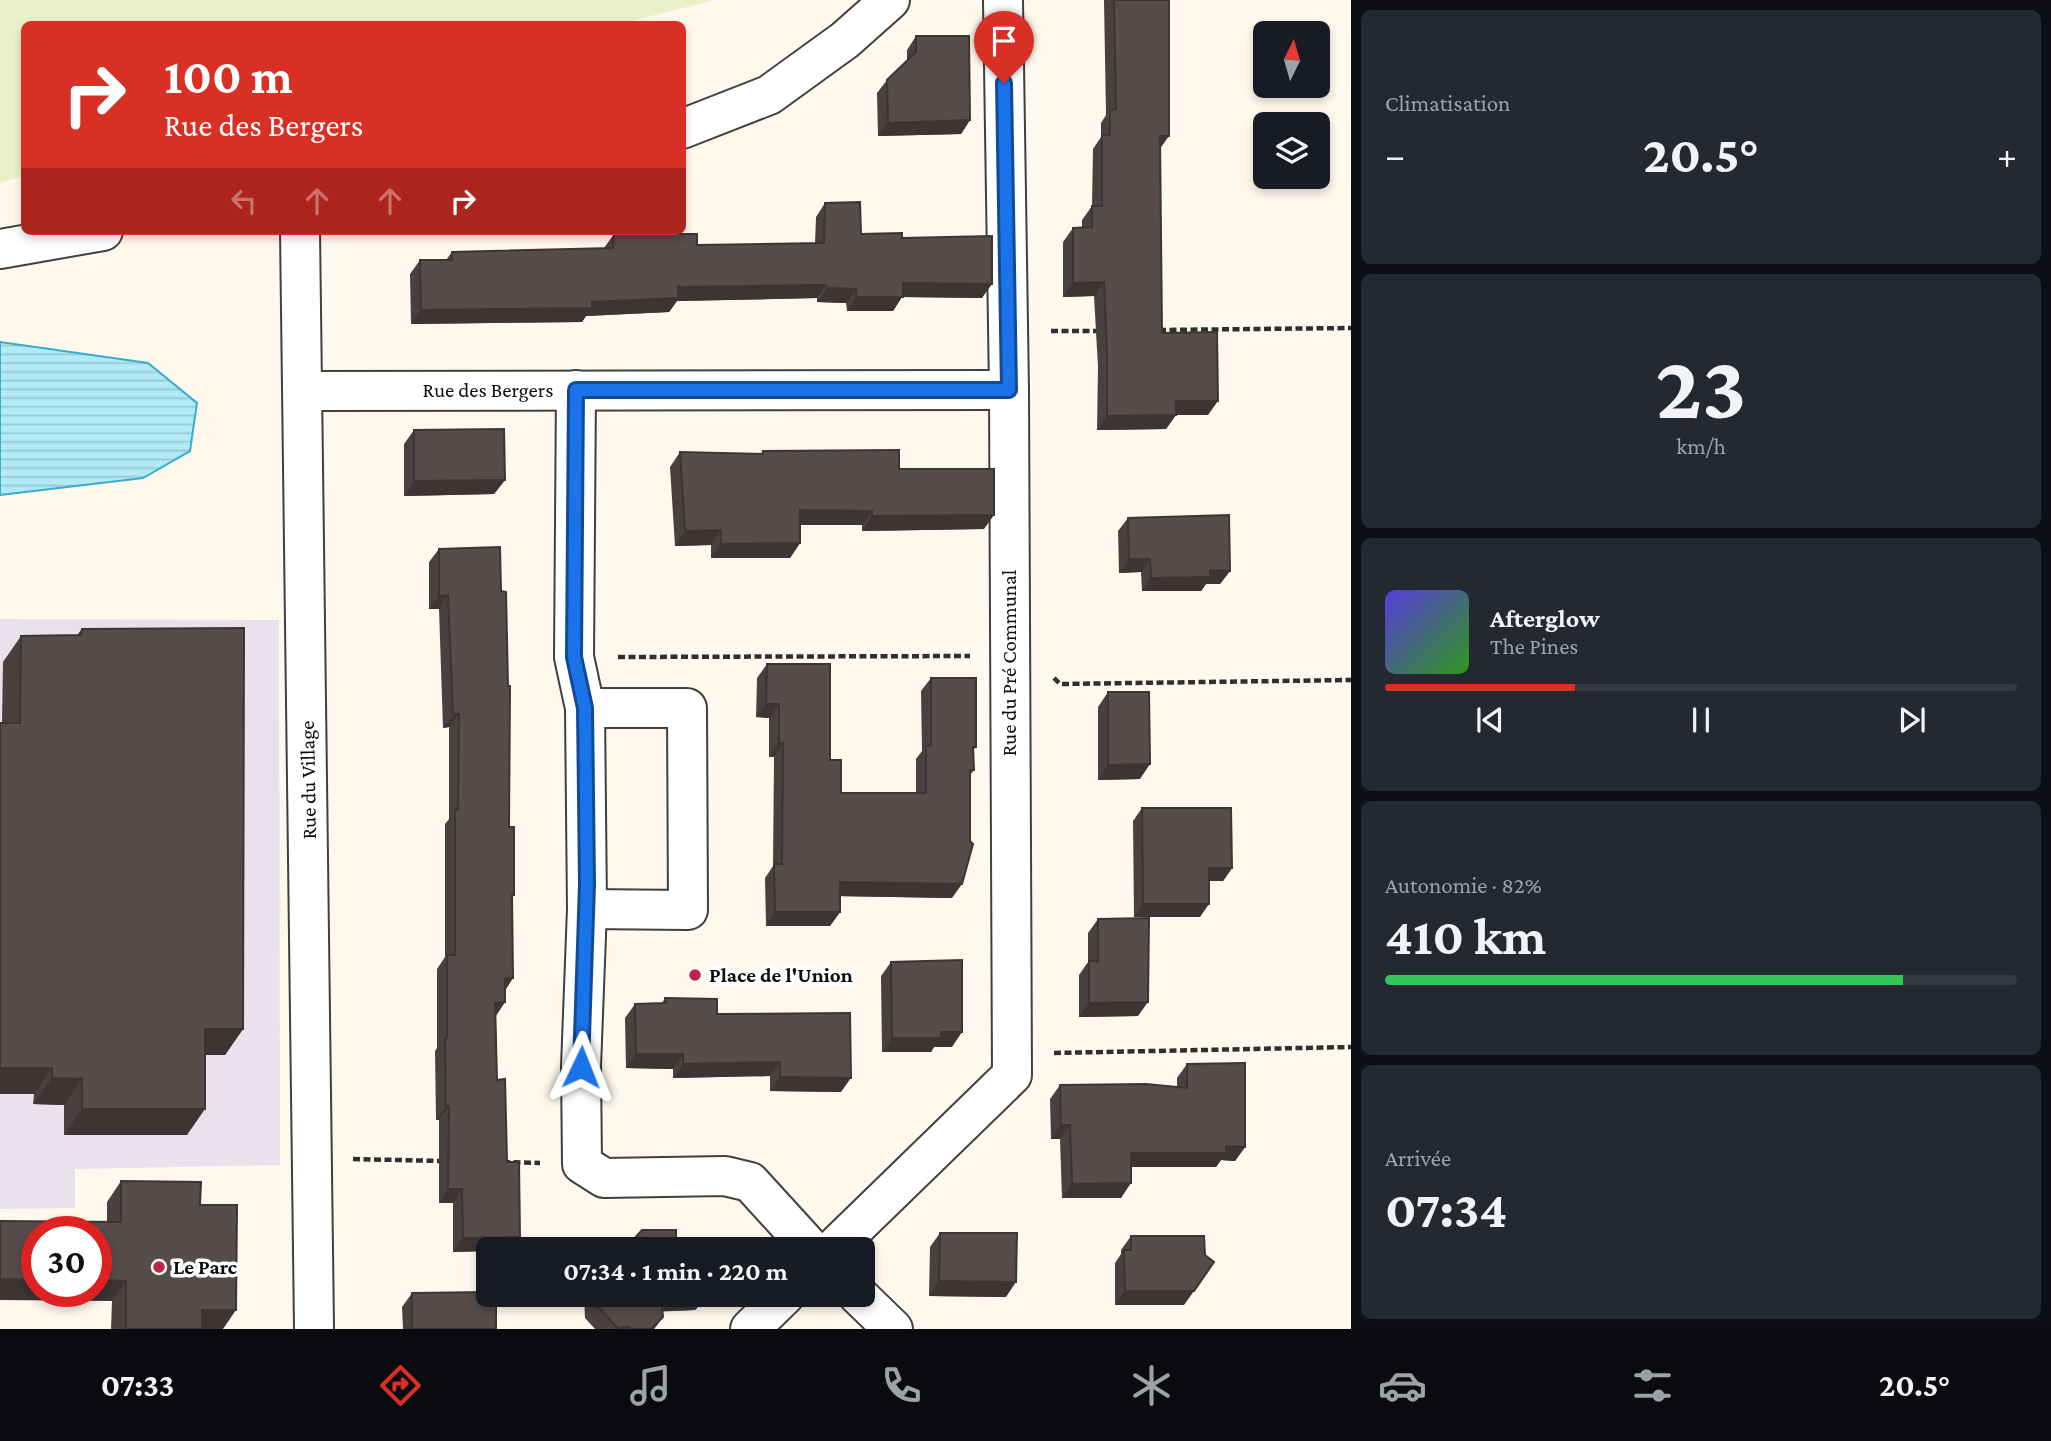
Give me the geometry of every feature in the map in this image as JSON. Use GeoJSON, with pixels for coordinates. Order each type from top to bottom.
{"type":"FeatureCollection","features":[{"type":"Feature","properties":{"kind":"street"},"geometry":{"type":"LineString","coordinates":[[686,127],[769,95],[845,40],[890,0]]}},
{"type":"Feature","properties":{"kind":"street","name":"Rue du Pré Communal"},"geometry":{"type":"LineString","coordinates":[[845,1237],[1012,1075],[1009,390],[1003,0]]}},
{"type":"Feature","properties":{"kind":"street"},"geometry":{"type":"LineString","coordinates":[[0,249],[80,235]]}},
{"type":"Feature","properties":{"kind":"street","name":"Rue du Village"},"geometry":{"type":"LineString","coordinates":[[300,235],[314,1329]]}},
{"type":"Feature","properties":{"kind":"street"},"geometry":{"type":"LineString","coordinates":[[576,390],[574,657],[585,708],[587,909],[581,1067],[582,1164],[604,1178],[724,1176],[750,1182],[800,1237]]}},
{"type":"Feature","properties":{"kind":"street","name":"Rue des Bergers"},"geometry":{"type":"LineString","coordinates":[[304,391],[1009,390]]}},
{"type":"Feature","properties":{"kind":"street"},"geometry":{"type":"LineString","coordinates":[[585,708],[687,708],[688,910],[587,909]]}},
{"type":"Feature","properties":{"kind":"street"},"geometry":{"type":"LineString","coordinates":[[750,1329],[773,1307]]}},
{"type":"Feature","properties":{"kind":"street"},"geometry":{"type":"LineString","coordinates":[[870,1307],[893,1329]]}},
{"type":"Feature","properties":{"kind":"path"},"geometry":{"type":"LineString","coordinates":[[1158,330],[1351,328]]}},
{"type":"Feature","properties":{"kind":"path"},"geometry":{"type":"LineString","coordinates":[[1007,332],[1103,331]]}},
{"type":"Feature","properties":{"kind":"path"},"geometry":{"type":"LineString","coordinates":[[574,657],[1009,656],[1035,658],[1060,684],[1351,680]]}},
{"type":"Feature","properties":{"kind":"path"},"geometry":{"type":"LineString","coordinates":[[1012,1054],[1351,1047]]}},
{"type":"Feature","properties":{"kind":"path"},"geometry":{"type":"LineString","coordinates":[[345,1159],[442,1161]]}},
{"type":"Feature","properties":{"kind":"path"},"geometry":{"type":"LineString","coordinates":[[498,1162],[582,1164]]}},
{"type":"Feature","properties":{"kind":"shaded area"},"geometry":{"type":"Polygon","coordinates":[[[0,619],[279,620],[280,1165],[75,1169],[75,1208],[0,1209],[0,619]]]}},
{"type":"Feature","properties":{"kind":"green space"},"geometry":{"type":"Polygon","coordinates":[[[0,0],[715,0],[631,21],[21,21],[21,177],[0,183],[0,0]]]}},
{"type":"Feature","properties":{"kind":"water"},"geometry":{"type":"Polygon","coordinates":[[[0,342],[148,363],[197,403],[190,451],[143,478],[0,495],[0,342]]]}},
{"type":"Feature","properties":{"kind":"building"},"geometry":{"type":"Polygon","coordinates":[[[1114,0],[1169,0],[1169,136],[1160,136],[1162,333],[1217,332],[1218,401],[1176,401],[1176,415],[1107,416],[1104,282],[1073,283],[1073,228],[1092,227],[1092,206],[1102,206],[1102,135],[1110,135],[1110,110],[1116,109],[1114,0]]]}},
{"type":"Feature","properties":{"kind":"building"},"geometry":{"type":"Polygon","coordinates":[[[916,36],[969,36],[970,120],[888,123],[887,80],[916,52],[916,36]]]}},
{"type":"Feature","properties":{"kind":"building"},"geometry":{"type":"Polygon","coordinates":[[[860,202],[861,234],[902,233],[902,238],[992,236],[992,284],[903,283],[903,297],[856,297],[856,289],[827,288],[826,285],[678,287],[678,298],[592,302],[592,308],[421,310],[420,260],[452,260],[452,252],[613,248],[614,235],[697,234],[697,245],[824,243],[825,203],[860,202]]]}},
{"type":"Feature","properties":{"kind":"building"},"geometry":{"type":"Polygon","coordinates":[[[504,429],[505,480],[414,481],[414,430],[504,429]]]}},
{"type":"Feature","properties":{"kind":"building"},"geometry":{"type":"Polygon","coordinates":[[[899,450],[899,469],[994,469],[994,515],[872,516],[872,511],[800,510],[800,543],[721,544],[721,530],[685,531],[680,452],[763,454],[763,451],[899,450]]]}},
{"type":"Feature","properties":{"kind":"building"},"geometry":{"type":"Polygon","coordinates":[[[1229,515],[1230,571],[1210,570],[1210,577],[1151,578],[1150,559],[1129,559],[1128,518],[1229,515]]]}},
{"type":"Feature","properties":{"kind":"building"},"geometry":{"type":"Polygon","coordinates":[[[500,547],[501,591],[506,592],[510,686],[509,827],[514,827],[513,978],[505,978],[505,1002],[495,1003],[497,1080],[505,1079],[507,1162],[519,1162],[520,1237],[463,1238],[462,1189],[448,1189],[449,1106],[446,1106],[445,1038],[447,955],[455,955],[455,810],[458,810],[459,714],[453,714],[448,595],[439,596],[439,549],[500,547]]]}},
{"type":"Feature","properties":{"kind":"building"},"geometry":{"type":"Polygon","coordinates":[[[244,628],[243,1029],[205,1029],[205,1109],[82,1109],[82,1079],[52,1078],[52,1068],[0,1068],[0,723],[20,723],[21,636],[81,635],[82,629],[244,628]]]}},
{"type":"Feature","properties":{"kind":"building"},"geometry":{"type":"Polygon","coordinates":[[[767,664],[830,664],[830,760],[841,760],[841,793],[926,793],[926,746],[931,745],[931,678],[976,678],[976,747],[973,747],[974,770],[970,770],[970,841],[973,844],[962,884],[840,882],[840,912],[775,912],[774,864],[782,864],[783,743],[779,743],[779,704],[766,704],[767,664]]]}},
{"type":"Feature","properties":{"kind":"building"},"geometry":{"type":"Polygon","coordinates":[[[1108,692],[1149,692],[1150,764],[1108,765],[1108,692]]]}},
{"type":"Feature","properties":{"kind":"building"},"geometry":{"type":"Polygon","coordinates":[[[1142,808],[1231,808],[1232,868],[1209,868],[1209,904],[1143,904],[1142,808]]]}},
{"type":"Feature","properties":{"kind":"building"},"geometry":{"type":"Polygon","coordinates":[[[1149,918],[1148,1002],[1089,1003],[1089,961],[1098,961],[1098,919],[1149,918]]]}},
{"type":"Feature","properties":{"kind":"building"},"geometry":{"type":"Polygon","coordinates":[[[962,960],[962,1032],[941,1032],[941,1038],[892,1038],[891,962],[962,960]]]}},
{"type":"Feature","properties":{"kind":"building"},"geometry":{"type":"Polygon","coordinates":[[[665,998],[717,999],[717,1014],[850,1013],[851,1078],[780,1077],[780,1062],[683,1064],[683,1054],[636,1054],[635,1004],[666,1003],[665,998]]]}},
{"type":"Feature","properties":{"kind":"building"},"geometry":{"type":"Polygon","coordinates":[[[1245,1063],[1245,1147],[1226,1146],[1226,1153],[1131,1153],[1131,1183],[1072,1184],[1070,1125],[1061,1125],[1060,1085],[1146,1084],[1187,1088],[1187,1064],[1245,1063]]]}},
{"type":"Feature","properties":{"kind":"building","name":"Le Parc"},"geometry":{"type":"Polygon","coordinates":[[[121,1181],[201,1182],[200,1205],[237,1205],[236,1310],[202,1310],[202,1329],[126,1329],[126,1281],[112,1281],[112,1222],[121,1222],[121,1181]]]}},
{"type":"Feature","properties":{"kind":"building","name":"Le Parc"},"geometry":{"type":"Polygon","coordinates":[[[0,1221],[21,1221],[21,1280],[0,1279],[0,1221]]]}},
{"type":"Feature","properties":{"kind":"building"},"geometry":{"type":"Polygon","coordinates":[[[642,1230],[676,1230],[676,1237],[636,1237],[642,1230]]]}},
{"type":"Feature","properties":{"kind":"building"},"geometry":{"type":"Polygon","coordinates":[[[940,1233],[1017,1233],[1016,1282],[939,1281],[940,1233]]]}},
{"type":"Feature","properties":{"kind":"building"},"geometry":{"type":"Polygon","coordinates":[[[1131,1236],[1204,1236],[1205,1255],[1214,1262],[1194,1291],[1125,1291],[1124,1250],[1131,1250],[1131,1236]]]}},
{"type":"Feature","properties":{"kind":"building"},"geometry":{"type":"Polygon","coordinates":[[[476,1292],[476,1307],[496,1307],[496,1329],[412,1329],[412,1293],[476,1292]]]}},
{"type":"Feature","properties":{"kind":"building"},"geometry":{"type":"Polygon","coordinates":[[[598,1307],[662,1307],[663,1317],[651,1329],[618,1328],[598,1307]]]}},
{"type":"Feature","properties":{"kind":"place","name":"Place de l'Union"},"geometry":{"type":"Point","coordinates":[695,975]}},
{"type":"Feature","properties":{"kind":"place","name":"Le Parc"},"geometry":{"type":"Point","coordinates":[159,1267]}},
{"type":"Feature","properties":{"kind":"route"},"geometry":{"type":"LineString","coordinates":[[581,1067],[587,884],[585,708],[574,657],[576,390],[1009,390],[1004,83]]}}]}
